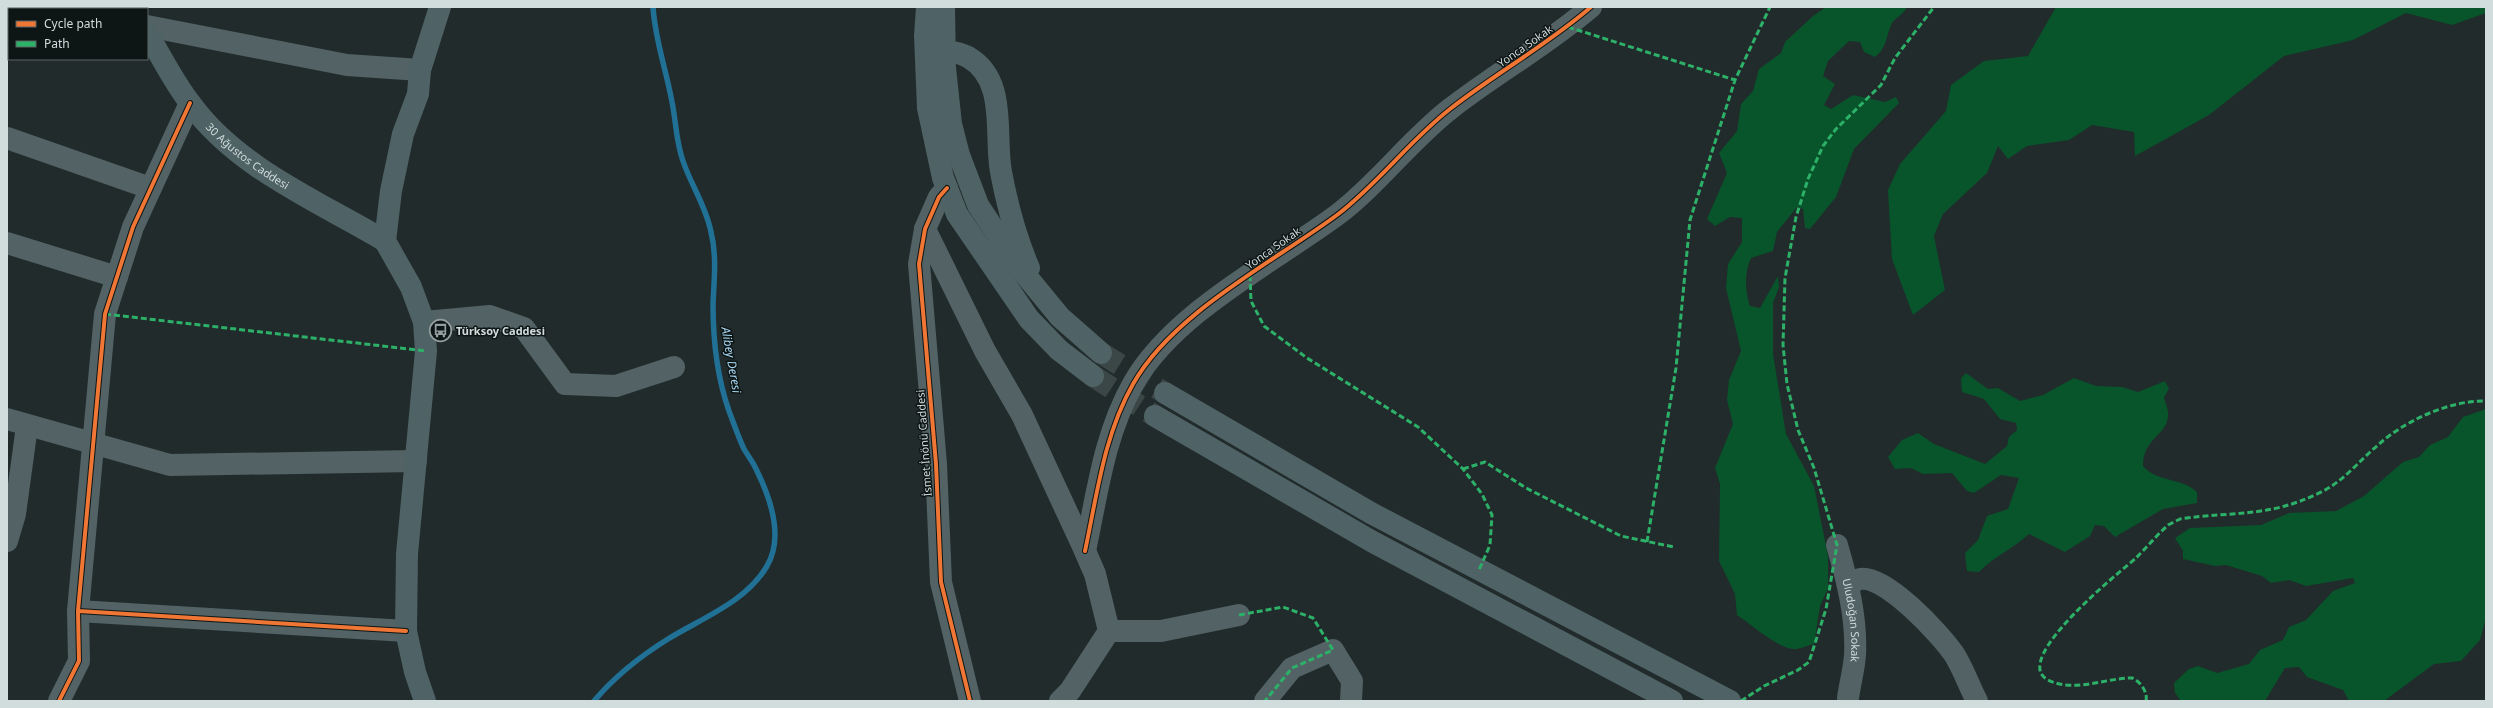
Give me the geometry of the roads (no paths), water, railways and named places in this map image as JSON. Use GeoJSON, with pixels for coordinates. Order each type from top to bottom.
{"type":"FeatureCollection","features":[{"type":"Feature","properties":{"kind":"main road"},"geometry":{"type":"LineString","coordinates":[[426,701],[415,672],[406,631],[407,554],[426,351],[424,322],[411,286],[385,241],[391,191],[403,134],[418,94],[420,70],[440,7]]}},
{"type":"Feature","properties":{"kind":"main road"},"geometry":{"type":"LineString","coordinates":[[927,7],[935,54],[951,124],[965,170],[978,205],[1018,266],[1040,294],[1060,317],[1101,353]]}},
{"type":"Feature","properties":{"kind":"main road"},"geometry":{"type":"LineString","coordinates":[[944,7],[935,54],[928,108],[947,188],[957,214],[1029,319],[1059,350],[1094,376]]}},
{"type":"Feature","properties":{"kind":"main road","name":"30 Ağustos Caddesi"},"geometry":{"type":"LineString","coordinates":[[148,36],[156,59],[190,103],[216,133],[243,156],[276,178],[385,241]]}},
{"type":"Feature","properties":{"kind":"main road"},"geometry":{"type":"LineString","coordinates":[[935,54],[960,52],[978,62],[991,81],[997,108],[999,156],[1007,198],[1026,262],[1040,294]]}},
{"type":"Feature","properties":{"kind":"main road"},"geometry":{"type":"LineString","coordinates":[[947,188],[965,170]]}},
{"type":"Feature","properties":{"kind":"main road"},"geometry":{"type":"LineString","coordinates":[[1165,393],[1371,513],[1730,701]]}},
{"type":"Feature","properties":{"kind":"main road"},"geometry":{"type":"LineString","coordinates":[[1155,416],[1373,542],[1672,701]]}},
{"type":"Feature","properties":{"kind":"street","name":"Yonca Sokak"},"geometry":{"type":"LineString","coordinates":[[1085,551],[1105,456],[1115,424],[1133,384],[1153,356],[1216,299],[1338,214],[1449,110],[1568,27],[1591,7]]}},
{"type":"Feature","properties":{"kind":"street"},"geometry":{"type":"LineString","coordinates":[[148,26],[347,66],[420,70]]}},
{"type":"Feature","properties":{"kind":"street"},"geometry":{"type":"LineString","coordinates":[[59,701],[79,661],[78,611],[105,314],[133,227],[190,103]]}},
{"type":"Feature","properties":{"kind":"street"},"geometry":{"type":"LineString","coordinates":[[7,138],[150,188]]}},
{"type":"Feature","properties":{"kind":"street","name":"İsmet İnönü Caddesi"},"geometry":{"type":"LineString","coordinates":[[947,188],[939,197],[925,230],[919,264],[936,464],[941,582],[969,701]]}},
{"type":"Feature","properties":{"kind":"street"},"geometry":{"type":"LineString","coordinates":[[925,230],[985,351],[1022,415],[1095,574],[1109,632],[1070,691],[1060,701]]}},
{"type":"Feature","properties":{"kind":"street"},"geometry":{"type":"LineString","coordinates":[[7,244],[117,277]]}},
{"type":"Feature","properties":{"kind":"street"},"geometry":{"type":"LineString","coordinates":[[424,322],[490,316],[524,328],[565,384],[616,386],[674,367]]}},
{"type":"Feature","properties":{"kind":"street"},"geometry":{"type":"LineString","coordinates":[[7,541],[15,514],[17,422],[170,464],[416,461]]}},
{"type":"Feature","properties":{"kind":"street","name":"Uludoğan Sokak"},"geometry":{"type":"LineString","coordinates":[[1837,545],[1849,585],[1855,654],[1848,698]]}},
{"type":"Feature","properties":{"kind":"street"},"geometry":{"type":"LineString","coordinates":[[1849,585],[1860,579],[1874,581],[1890,591],[1926,621],[1954,654],[1977,701]]}},
{"type":"Feature","properties":{"kind":"street"},"geometry":{"type":"LineString","coordinates":[[78,611],[406,631]]}},
{"type":"Feature","properties":{"kind":"street"},"geometry":{"type":"LineString","coordinates":[[1109,632],[1161,632],[1240,615]]}},
{"type":"Feature","properties":{"kind":"street"},"geometry":{"type":"LineString","coordinates":[[1265,701],[1292,668],[1333,650],[1352,681],[1351,701]]}},
{"type":"Feature","properties":{"kind":"waterway","name":"Alibey Deresi"},"geometry":{"type":"LineString","coordinates":[[594,701],[619,675],[647,653],[668,639],[722,608],[747,590],[758,579],[767,566],[772,555],[774,543],[775,530],[773,517],[766,492],[755,466],[744,449],[729,411],[721,385],[716,358],[714,331],[713,304],[715,259],[713,241],[706,213],[686,170],[677,139],[670,90],[656,31],[653,7]]}},
{"type":"Feature","properties":{"kind":"tunnel"},"geometry":{"type":"LineString","coordinates":[[1101,353],[1165,393]]}},
{"type":"Feature","properties":{"kind":"tunnel"},"geometry":{"type":"LineString","coordinates":[[1093,376],[1155,416]]}},
{"type":"Feature","properties":{"kind":"place","name":"Türksoy Caddesi"},"geometry":{"type":"Point","coordinates":[440,331]}}]}
